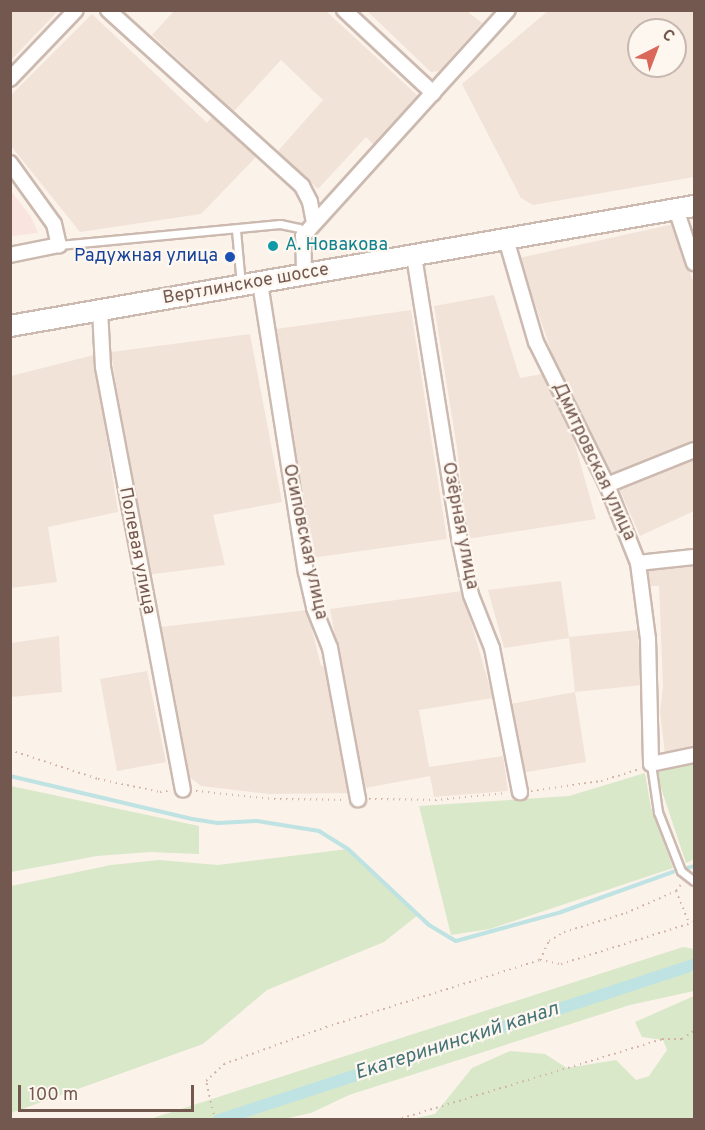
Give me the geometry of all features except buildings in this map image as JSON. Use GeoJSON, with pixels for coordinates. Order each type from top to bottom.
{"type":"FeatureCollection","features":[{"type":"Feature","properties":{"kind":"main road","name":"Вертлинское шоссе"},"geometry":{"type":"LineString","coordinates":[[10,326],[686,207]]}},
{"type":"Feature","properties":{"kind":"street"},"geometry":{"type":"LineString","coordinates":[[10,79],[76,10]]}},
{"type":"Feature","properties":{"kind":"street"},"geometry":{"type":"LineString","coordinates":[[108,10],[302,186],[310,202],[314,222]]}},
{"type":"Feature","properties":{"kind":"street"},"geometry":{"type":"LineString","coordinates":[[344,10],[434,93]]}},
{"type":"Feature","properties":{"kind":"street"},"geometry":{"type":"LineString","coordinates":[[304,275],[303,236],[508,10]]}},
{"type":"Feature","properties":{"kind":"street"},"geometry":{"type":"LineString","coordinates":[[10,163],[54,224],[59,245],[10,255]]}},
{"type":"Feature","properties":{"kind":"street"},"geometry":{"type":"LineString","coordinates":[[686,207],[694,263]]}},
{"type":"Feature","properties":{"kind":"street","name":"Дмитровская улица"},"geometry":{"type":"LineString","coordinates":[[506,239],[536,342],[607,485],[638,563],[648,639],[651,764]]}},
{"type":"Feature","properties":{"kind":"street","name":"Озёрная улица"},"geometry":{"type":"LineString","coordinates":[[414,256],[459,537],[471,595],[492,648],[520,792]]}},
{"type":"Feature","properties":{"kind":"street","name":"Осиповская улица"},"geometry":{"type":"LineString","coordinates":[[250,285],[306,572],[314,608],[330,648],[358,799]]}},
{"type":"Feature","properties":{"kind":"street","name":"Полевая улица"},"geometry":{"type":"LineString","coordinates":[[100,310],[103,367],[183,789]]}},
{"type":"Feature","properties":{"kind":"street"},"geometry":{"type":"LineString","coordinates":[[607,485],[694,450]]}},
{"type":"Feature","properties":{"kind":"street"},"geometry":{"type":"LineString","coordinates":[[638,563],[694,557]]}},
{"type":"Feature","properties":{"kind":"street"},"geometry":{"type":"LineString","coordinates":[[651,764],[694,755]]}},
{"type":"Feature","properties":{"kind":"lane"},"geometry":{"type":"LineString","coordinates":[[59,245],[290,224],[303,236]]}},
{"type":"Feature","properties":{"kind":"lane"},"geometry":{"type":"LineString","coordinates":[[236,230],[250,285]]}},
{"type":"Feature","properties":{"kind":"lane"},"geometry":{"type":"LineString","coordinates":[[651,764],[658,812],[685,878],[694,881]]}},
{"type":"Feature","properties":{"kind":"path"},"geometry":{"type":"LineString","coordinates":[[10,750],[98,779],[160,792],[183,789],[274,800],[435,800],[520,792],[601,781],[651,764]]}},
{"type":"Feature","properties":{"kind":"path"},"geometry":{"type":"LineString","coordinates":[[540,960],[549,941],[564,932],[626,913],[676,891],[685,878]]}},
{"type":"Feature","properties":{"kind":"path"},"geometry":{"type":"LineString","coordinates":[[676,891],[689,924]]}},
{"type":"Feature","properties":{"kind":"path"},"geometry":{"type":"LineString","coordinates":[[215,1119],[206,1081],[224,1064],[326,1027],[540,960],[561,964],[694,922]]}},
{"type":"Feature","properties":{"kind":"path"},"geometry":{"type":"LineString","coordinates":[[396,1119],[662,1040],[682,1039],[694,1031]]}},
{"type":"Feature","properties":{"kind":"shaded area"},"geometry":{"type":"Polygon","coordinates":[[[175,10],[326,11],[418,96],[374,145],[366,137],[318,189],[278,151],[323,100],[281,60],[234,111],[152,35],[175,10]]]}},
{"type":"Feature","properties":{"kind":"shaded area"},"geometry":{"type":"Polygon","coordinates":[[[549,10],[694,11],[694,177],[533,205],[521,198],[462,84],[549,10]]]}},
{"type":"Feature","properties":{"kind":"shaded area"},"geometry":{"type":"Polygon","coordinates":[[[10,11],[58,11],[11,60],[10,11]]]}},
{"type":"Feature","properties":{"kind":"shaded area"},"geometry":{"type":"Polygon","coordinates":[[[367,11],[467,11],[482,23],[439,71],[431,72],[367,11]]]}},
{"type":"Feature","properties":{"kind":"shaded area"},"geometry":{"type":"Polygon","coordinates":[[[92,14],[207,123],[212,117],[256,157],[201,214],[80,232],[11,146],[11,95],[92,14]]]}},
{"type":"Feature","properties":{"kind":"shaded area"},"geometry":{"type":"Polygon","coordinates":[[[11,191],[31,217],[38,233],[11,236],[11,191]]]}},
{"type":"Feature","properties":{"kind":"shaded area"},"geometry":{"type":"Polygon","coordinates":[[[674,224],[694,284],[694,444],[614,477],[552,353],[519,258],[674,224]]]}},
{"type":"Feature","properties":{"kind":"shaded area"},"geometry":{"type":"Polygon","coordinates":[[[494,295],[520,378],[542,374],[571,430],[596,519],[467,539],[457,448],[434,306],[494,295]]]}},
{"type":"Feature","properties":{"kind":"shaded area"},"geometry":{"type":"Polygon","coordinates":[[[411,310],[447,539],[311,558],[282,388],[276,329],[411,310]]]}},
{"type":"Feature","properties":{"kind":"shaded area"},"geometry":{"type":"Polygon","coordinates":[[[250,334],[282,502],[213,515],[225,565],[146,575],[111,352],[250,334]]]}},
{"type":"Feature","properties":{"kind":"shaded area"},"geometry":{"type":"Polygon","coordinates":[[[94,355],[118,512],[48,527],[57,582],[11,588],[11,376],[94,355]]]}},
{"type":"Feature","properties":{"kind":"shaded area"},"geometry":{"type":"Polygon","coordinates":[[[694,455],[694,511],[640,536],[618,486],[694,455]]]}},
{"type":"Feature","properties":{"kind":"shaded area"},"geometry":{"type":"Polygon","coordinates":[[[694,564],[694,747],[665,754],[660,712],[663,686],[659,586],[650,586],[648,570],[694,564]]]}},
{"type":"Feature","properties":{"kind":"shaded area"},"geometry":{"type":"Polygon","coordinates":[[[561,581],[569,637],[637,630],[643,685],[575,692],[569,638],[504,648],[488,590],[561,581]]]}},
{"type":"Feature","properties":{"kind":"shaded area"},"geometry":{"type":"Polygon","coordinates":[[[462,591],[493,698],[419,710],[429,767],[503,756],[508,791],[434,797],[430,776],[365,788],[330,609],[462,591]]]}},
{"type":"Feature","properties":{"kind":"shaded area"},"geometry":{"type":"Polygon","coordinates":[[[307,610],[321,666],[326,666],[351,793],[270,794],[201,786],[187,775],[160,627],[307,610]]]}},
{"type":"Feature","properties":{"kind":"shaded area"},"geometry":{"type":"Polygon","coordinates":[[[59,636],[62,692],[11,697],[11,643],[59,636]]]}},
{"type":"Feature","properties":{"kind":"shaded area"},"geometry":{"type":"Polygon","coordinates":[[[147,671],[166,762],[117,771],[100,679],[147,671]]]}},
{"type":"Feature","properties":{"kind":"shaded area"},"geometry":{"type":"Polygon","coordinates":[[[575,692],[586,762],[521,773],[510,704],[575,692]]]}},
{"type":"Feature","properties":{"kind":"green space"},"geometry":{"type":"Polygon","coordinates":[[[694,762],[694,859],[686,863],[656,773],[694,762]]]}},
{"type":"Feature","properties":{"kind":"green space"},"geometry":{"type":"Polygon","coordinates":[[[645,773],[651,808],[673,868],[490,929],[451,935],[419,806],[569,796],[645,773]]]}},
{"type":"Feature","properties":{"kind":"green space"},"geometry":{"type":"Polygon","coordinates":[[[11,786],[199,826],[199,854],[150,852],[97,856],[11,872],[11,786]]]}},
{"type":"Feature","properties":{"kind":"green space"},"geometry":{"type":"Polygon","coordinates":[[[348,849],[418,915],[384,942],[267,990],[203,1044],[11,1113],[11,886],[111,865],[159,860],[218,865],[348,849]]]}},
{"type":"Feature","properties":{"kind":"green space"},"geometry":{"type":"Polygon","coordinates":[[[683,947],[694,949],[694,962],[688,966],[694,975],[694,991],[630,1005],[349,1095],[311,1113],[279,1120],[150,1119],[683,947]]]}},
{"type":"Feature","properties":{"kind":"green space"},"geometry":{"type":"Polygon","coordinates":[[[694,996],[694,1119],[412,1119],[435,1114],[472,1068],[510,1051],[545,1054],[567,1068],[616,1060],[636,1080],[649,1076],[667,1050],[663,1040],[642,1037],[635,1022],[694,996]]]}},
{"type":"Feature","properties":{"kind":"waterway"},"geometry":{"type":"LineString","coordinates":[[10,776],[192,819],[218,823],[257,821],[319,831],[348,849],[429,925],[456,941],[561,912],[673,872]]}},
{"type":"Feature","properties":{"kind":"waterway"},"geometry":{"type":"LineString","coordinates":[[687,868],[694,866]]}},
{"type":"Feature","properties":{"kind":"waterway","name":"Екатерининский канал"},"geometry":{"type":"LineString","coordinates":[[219,1120],[694,965]]}},
{"type":"Feature","properties":{"kind":"place","name":"А. Новакова"},"geometry":{"type":"Point","coordinates":[273,246]}},
{"type":"Feature","properties":{"kind":"place","name":"Радужная улица"},"geometry":{"type":"Point","coordinates":[230,257]}}]}
